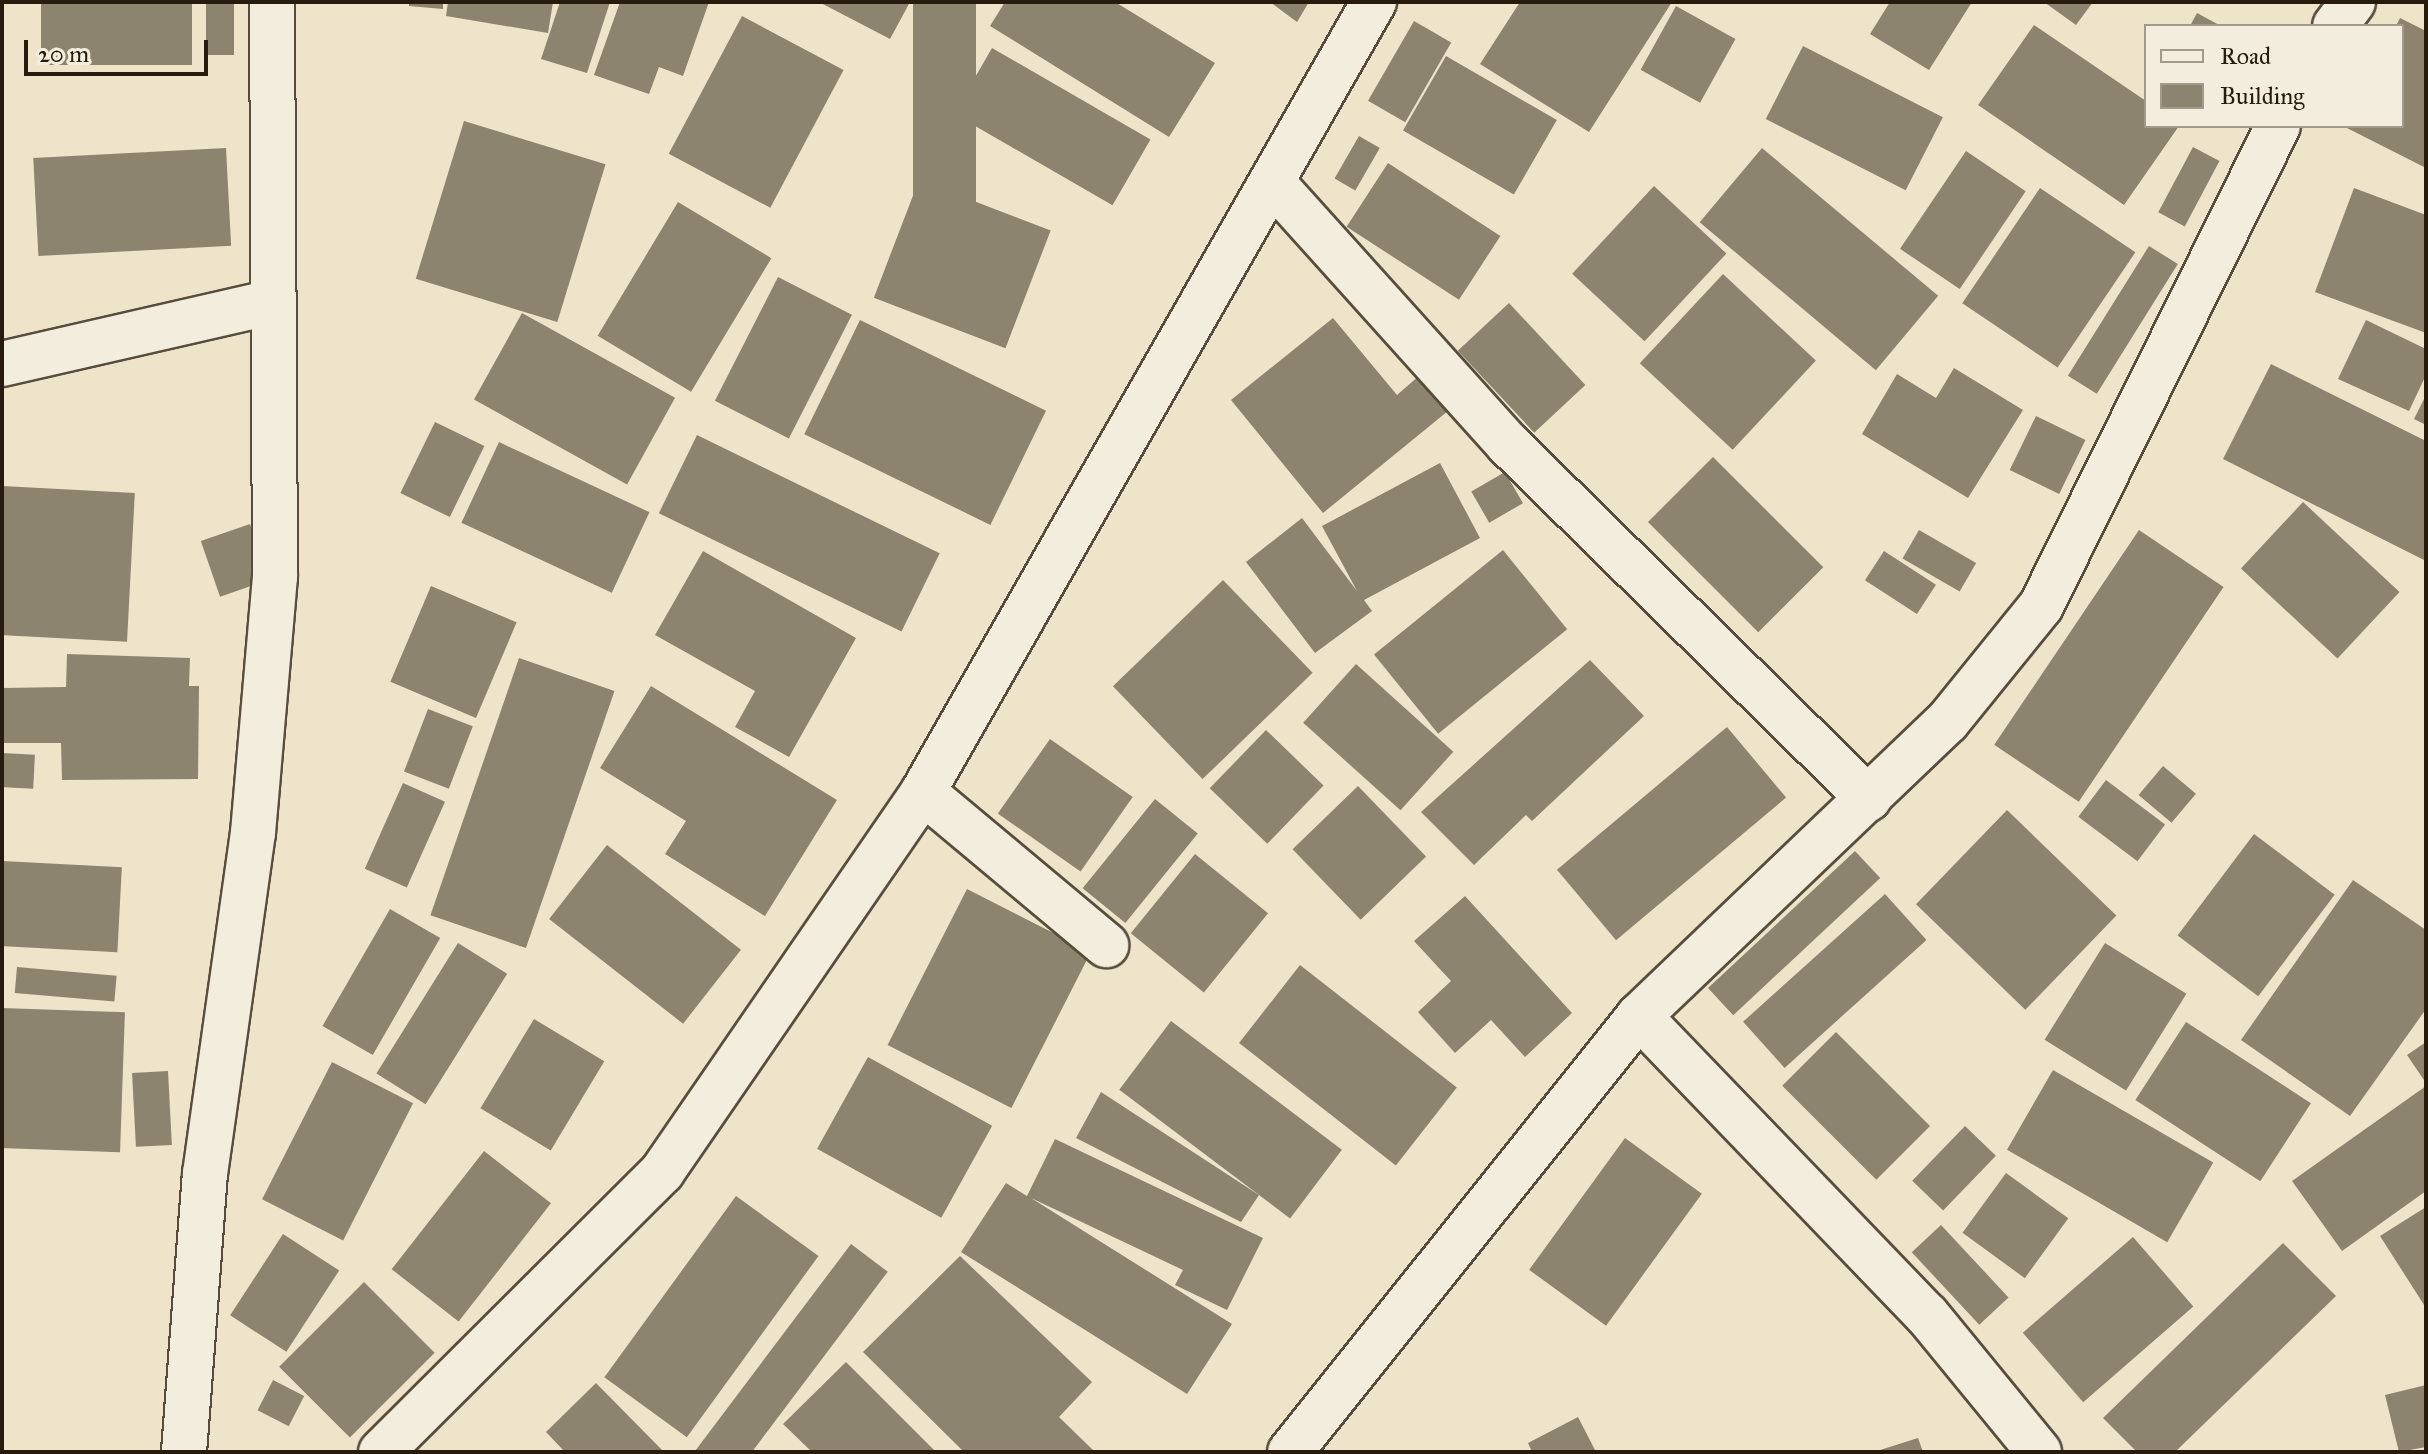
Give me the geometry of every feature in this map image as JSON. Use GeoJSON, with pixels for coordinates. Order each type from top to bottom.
{"type":"FeatureCollection","features":[{"type":"Feature","properties":{"kind":"street"},"geometry":{"type":"LineString","coordinates":[[184,1452],[205,1174],[253,833],[275,577],[272,2]]}},
{"type":"Feature","properties":{"kind":"street"},"geometry":{"type":"LineString","coordinates":[[381,1452],[662,1172],[923,792],[1374,2]]}},
{"type":"Feature","properties":{"kind":"street"},"geometry":{"type":"LineString","coordinates":[[2336,24],[2353,2]]}},
{"type":"Feature","properties":{"kind":"street"},"geometry":{"type":"LineString","coordinates":[[1290,1452],[1639,1016],[1947,722],[2041,606],[2277,128]]}},
{"type":"Feature","properties":{"kind":"street"},"geometry":{"type":"LineString","coordinates":[[1273,183],[1508,444],[1869,799]]}},
{"type":"Feature","properties":{"kind":"street"},"geometry":{"type":"LineString","coordinates":[[2,364],[272,302]]}},
{"type":"Feature","properties":{"kind":"street"},"geometry":{"type":"LineString","coordinates":[[923,792],[1106,945]]}},
{"type":"Feature","properties":{"kind":"street"},"geometry":{"type":"LineString","coordinates":[[1639,1016],[1927,1315],[2039,1452]]}},
{"type":"Feature","properties":{"kind":"building"},"geometry":{"type":"Polygon","coordinates":[[[41,2],[192,2],[192,65],[41,65],[41,2]]]}},
{"type":"Feature","properties":{"kind":"building"},"geometry":{"type":"Polygon","coordinates":[[[206,2],[234,2],[234,55],[206,55],[206,2]]]}},
{"type":"Feature","properties":{"kind":"building"},"geometry":{"type":"Polygon","coordinates":[[[409,2],[443,2],[443,9],[409,6],[409,2]]]}},
{"type":"Feature","properties":{"kind":"building"},"geometry":{"type":"Polygon","coordinates":[[[448,2],[553,2],[548,33],[446,16],[448,2]]]}},
{"type":"Feature","properties":{"kind":"building"},"geometry":{"type":"Polygon","coordinates":[[[560,2],[610,2],[587,73],[541,59],[560,2]]]}},
{"type":"Feature","properties":{"kind":"building"},"geometry":{"type":"Polygon","coordinates":[[[620,2],[709,2],[683,76],[659,67],[649,94],[594,75],[620,2]]]}},
{"type":"Feature","properties":{"kind":"building"},"geometry":{"type":"Polygon","coordinates":[[[819,2],[910,2],[890,39],[819,2]]]}},
{"type":"Feature","properties":{"kind":"building"},"geometry":{"type":"Polygon","coordinates":[[[913,2],[976,2],[976,215],[913,215],[913,2]]]}},
{"type":"Feature","properties":{"kind":"building"},"geometry":{"type":"Polygon","coordinates":[[[1005,2],[1115,2],[1215,63],[1169,137],[990,26],[1005,2]]]}},
{"type":"Feature","properties":{"kind":"building"},"geometry":{"type":"Polygon","coordinates":[[[1270,2],[1309,2],[1297,22],[1270,2]]]}},
{"type":"Feature","properties":{"kind":"building"},"geometry":{"type":"Polygon","coordinates":[[[1520,2],[1672,2],[1589,132],[1480,64],[1520,2]]]}},
{"type":"Feature","properties":{"kind":"building"},"geometry":{"type":"Polygon","coordinates":[[[1890,2],[1972,2],[1929,70],[1870,34],[1890,2]]]}},
{"type":"Feature","properties":{"kind":"building"},"geometry":{"type":"Polygon","coordinates":[[[2044,2],[2093,2],[2076,25],[2044,2]]]}},
{"type":"Feature","properties":{"kind":"building"},"geometry":{"type":"Polygon","coordinates":[[[1676,6],[1735,39],[1700,103],[1641,70],[1676,6]]]}},
{"type":"Feature","properties":{"kind":"building"},"geometry":{"type":"Polygon","coordinates":[[[2197,13],[2217,24],[2191,24],[2197,13]]]}},
{"type":"Feature","properties":{"kind":"building"},"geometry":{"type":"Polygon","coordinates":[[[742,16],[844,70],[770,208],[669,154],[742,16]]]}},
{"type":"Feature","properties":{"kind":"building"},"geometry":{"type":"Polygon","coordinates":[[[2400,18],[2426,31],[2426,168],[2347,128],[2404,128],[2404,24],[2397,24],[2400,18]]]}},
{"type":"Feature","properties":{"kind":"building"},"geometry":{"type":"Polygon","coordinates":[[[1414,21],[1451,42],[1405,122],[1368,101],[1414,21]]]}},
{"type":"Feature","properties":{"kind":"building"},"geometry":{"type":"Polygon","coordinates":[[[2034,25],[2144,100],[2144,128],[2178,128],[2124,205],[1978,105],[2034,25]]]}},
{"type":"Feature","properties":{"kind":"building"},"geometry":{"type":"Polygon","coordinates":[[[1803,46],[1943,117],[1906,190],[1766,119],[1803,46]]]}},
{"type":"Feature","properties":{"kind":"building"},"geometry":{"type":"Polygon","coordinates":[[[992,48],[1150,139],[1112,205],[954,114],[992,48]]]}},
{"type":"Feature","properties":{"kind":"building"},"geometry":{"type":"Polygon","coordinates":[[[1446,56],[1557,120],[1514,194],[1403,130],[1446,56]]]}},
{"type":"Feature","properties":{"kind":"building"},"geometry":{"type":"Polygon","coordinates":[[[464,121],[606,164],[557,322],[416,279],[464,121]]]}},
{"type":"Feature","properties":{"kind":"building"},"geometry":{"type":"Polygon","coordinates":[[[1359,136],[1380,148],[1355,190],[1334,178],[1359,136]]]}},
{"type":"Feature","properties":{"kind":"building"},"geometry":{"type":"Polygon","coordinates":[[[2193,147],[2219,161],[2185,226],[2158,212],[2193,147]]]}},
{"type":"Feature","properties":{"kind":"building"},"geometry":{"type":"Polygon","coordinates":[[[226,148],[231,246],[38,256],[33,158],[226,148]]]}},
{"type":"Feature","properties":{"kind":"building"},"geometry":{"type":"Polygon","coordinates":[[[1762,148],[1938,296],[1876,370],[1700,222],[1762,148]]]}},
{"type":"Feature","properties":{"kind":"building"},"geometry":{"type":"Polygon","coordinates":[[[1966,151],[2026,191],[1960,289],[1900,249],[1966,151]]]}},
{"type":"Feature","properties":{"kind":"building"},"geometry":{"type":"Polygon","coordinates":[[[1388,163],[1500,236],[1459,300],[1347,227],[1388,163]]]}},
{"type":"Feature","properties":{"kind":"building"},"geometry":{"type":"Polygon","coordinates":[[[919,180],[1051,231],[1005,348],[874,298],[919,180]]]}},
{"type":"Feature","properties":{"kind":"building"},"geometry":{"type":"Polygon","coordinates":[[[1654,186],[1726,254],[1645,341],[1572,274],[1654,186]]]}},
{"type":"Feature","properties":{"kind":"building"},"geometry":{"type":"Polygon","coordinates":[[[2040,188],[2135,252],[2058,368],[1962,303],[2040,188]]]}},
{"type":"Feature","properties":{"kind":"building"},"geometry":{"type":"Polygon","coordinates":[[[2354,188],[2426,215],[2426,333],[2315,292],[2354,188]]]}},
{"type":"Feature","properties":{"kind":"building"},"geometry":{"type":"Polygon","coordinates":[[[678,202],[771,258],[691,392],[598,336],[678,202]]]}},
{"type":"Feature","properties":{"kind":"building"},"geometry":{"type":"Polygon","coordinates":[[[2149,246],[2178,264],[2097,394],[2068,376],[2149,246]]]}},
{"type":"Feature","properties":{"kind":"building"},"geometry":{"type":"Polygon","coordinates":[[[1723,274],[1816,361],[1733,450],[1640,363],[1723,274]]]}},
{"type":"Feature","properties":{"kind":"building"},"geometry":{"type":"Polygon","coordinates":[[[778,277],[852,315],[789,439],[715,401],[778,277]]]}},
{"type":"Feature","properties":{"kind":"building"},"geometry":{"type":"Polygon","coordinates":[[[1509,303],[1585,385],[1534,433],[1458,351],[1509,303]]]}},
{"type":"Feature","properties":{"kind":"building"},"geometry":{"type":"Polygon","coordinates":[[[522,313],[675,398],[627,484],[474,400],[522,313]]]}},
{"type":"Feature","properties":{"kind":"building"},"geometry":{"type":"Polygon","coordinates":[[[1333,318],[1397,395],[1420,375],[1448,411],[1323,513],[1231,400],[1333,318]]]}},
{"type":"Feature","properties":{"kind":"building"},"geometry":{"type":"Polygon","coordinates":[[[860,320],[1046,411],[990,525],[804,434],[860,320]]]}},
{"type":"Feature","properties":{"kind":"building"},"geometry":{"type":"Polygon","coordinates":[[[2366,320],[2426,349],[2426,375],[2409,411],[2338,379],[2366,320]]]}},
{"type":"Feature","properties":{"kind":"building"},"geometry":{"type":"Polygon","coordinates":[[[2271,364],[2426,441],[2426,561],[2223,459],[2271,364]]]}},
{"type":"Feature","properties":{"kind":"building"},"geometry":{"type":"Polygon","coordinates":[[[1954,368],[2023,410],[1968,498],[1862,434],[1897,374],[1936,398],[1954,368]]]}},
{"type":"Feature","properties":{"kind":"building"},"geometry":{"type":"Polygon","coordinates":[[[2426,395],[2426,425],[2414,419],[2426,395]]]}},
{"type":"Feature","properties":{"kind":"building"},"geometry":{"type":"Polygon","coordinates":[[[2036,416],[2085,440],[2059,494],[2010,470],[2036,416]]]}},
{"type":"Feature","properties":{"kind":"building"},"geometry":{"type":"Polygon","coordinates":[[[435,422],[484,446],[450,517],[400,493],[435,422]]]}},
{"type":"Feature","properties":{"kind":"building"},"geometry":{"type":"Polygon","coordinates":[[[697,435],[940,553],[902,632],[659,513],[697,435]]]}},
{"type":"Feature","properties":{"kind":"building"},"geometry":{"type":"Polygon","coordinates":[[[499,442],[649,512],[612,593],[461,523],[499,442]]]}},
{"type":"Feature","properties":{"kind":"building"},"geometry":{"type":"Polygon","coordinates":[[[1713,457],[1823,567],[1758,632],[1648,522],[1713,457]]]}},
{"type":"Feature","properties":{"kind":"building"},"geometry":{"type":"Polygon","coordinates":[[[1440,463],[1480,538],[1364,600],[1372,611],[1315,653],[1246,562],[1302,518],[1357,591],[1322,526],[1440,463]]]}},
{"type":"Feature","properties":{"kind":"building"},"geometry":{"type":"Polygon","coordinates":[[[1505,472],[1523,503],[1489,523],[1471,492],[1505,472]]]}},
{"type":"Feature","properties":{"kind":"building"},"geometry":{"type":"Polygon","coordinates":[[[2,486],[135,493],[127,642],[2,635],[2,486]]]}},
{"type":"Feature","properties":{"kind":"building"},"geometry":{"type":"Polygon","coordinates":[[[2303,502],[2400,592],[2337,659],[2241,569],[2303,502]]]}},
{"type":"Feature","properties":{"kind":"building"},"geometry":{"type":"Polygon","coordinates":[[[250,524],[269,580],[220,597],[201,541],[250,524]]]}},
{"type":"Feature","properties":{"kind":"building"},"geometry":{"type":"Polygon","coordinates":[[[1919,530],[1976,563],[1960,592],[1902,559],[1919,530]]]}},
{"type":"Feature","properties":{"kind":"building"},"geometry":{"type":"Polygon","coordinates":[[[2139,530],[2224,587],[2079,802],[1994,745],[2139,530]]]}},
{"type":"Feature","properties":{"kind":"building"},"geometry":{"type":"Polygon","coordinates":[[[1503,550],[1567,629],[1438,734],[1374,654],[1503,550]]]}},
{"type":"Feature","properties":{"kind":"building"},"geometry":{"type":"Polygon","coordinates":[[[703,551],[856,638],[789,757],[735,727],[755,691],[655,635],[703,551]]]}},
{"type":"Feature","properties":{"kind":"building"},"geometry":{"type":"Polygon","coordinates":[[[1884,551],[1936,585],[1917,614],[1865,580],[1884,551]]]}},
{"type":"Feature","properties":{"kind":"building"},"geometry":{"type":"Polygon","coordinates":[[[1223,580],[1313,673],[1203,779],[1113,686],[1223,580]]]}},
{"type":"Feature","properties":{"kind":"building"},"geometry":{"type":"Polygon","coordinates":[[[431,586],[517,622],[476,718],[390,682],[431,586]]]}},
{"type":"Feature","properties":{"kind":"building"},"geometry":{"type":"Polygon","coordinates":[[[67,654],[190,658],[189,686],[199,686],[198,779],[62,780],[61,743],[2,743],[2,688],[66,687],[67,654]]]}},
{"type":"Feature","properties":{"kind":"building"},"geometry":{"type":"Polygon","coordinates":[[[519,658],[614,691],[526,948],[430,915],[519,658]]]}},
{"type":"Feature","properties":{"kind":"building"},"geometry":{"type":"Polygon","coordinates":[[[1590,660],[1644,716],[1532,821],[1526,815],[1474,865],[1421,812],[1590,660]]]}},
{"type":"Feature","properties":{"kind":"building"},"geometry":{"type":"Polygon","coordinates":[[[1356,664],[1453,752],[1400,810],[1303,723],[1356,664]]]}},
{"type":"Feature","properties":{"kind":"building"},"geometry":{"type":"Polygon","coordinates":[[[651,686],[837,800],[765,916],[665,854],[686,821],[600,768],[651,686]]]}},
{"type":"Feature","properties":{"kind":"building"},"geometry":{"type":"Polygon","coordinates":[[[428,709],[473,726],[449,789],[404,772],[428,709]]]}},
{"type":"Feature","properties":{"kind":"building"},"geometry":{"type":"Polygon","coordinates":[[[1727,727],[1786,797],[1616,940],[1557,870],[1727,727]]]}},
{"type":"Feature","properties":{"kind":"building"},"geometry":{"type":"Polygon","coordinates":[[[1266,730],[1324,786],[1267,844],[1210,788],[1266,730]]]}},
{"type":"Feature","properties":{"kind":"building"},"geometry":{"type":"Polygon","coordinates":[[[1050,739],[1133,797],[1081,871],[998,814],[1050,739]]]}},
{"type":"Feature","properties":{"kind":"building"},"geometry":{"type":"Polygon","coordinates":[[[2,753],[35,755],[33,789],[2,787],[2,753]]]}},
{"type":"Feature","properties":{"kind":"building"},"geometry":{"type":"Polygon","coordinates":[[[2163,766],[2196,794],[2172,823],[2139,795],[2163,766]]]}},
{"type":"Feature","properties":{"kind":"building"},"geometry":{"type":"Polygon","coordinates":[[[2106,780],[2165,825],[2137,861],[2078,817],[2106,780]]]}},
{"type":"Feature","properties":{"kind":"building"},"geometry":{"type":"Polygon","coordinates":[[[403,783],[445,802],[407,888],[365,869],[403,783]]]}},
{"type":"Feature","properties":{"kind":"building"},"geometry":{"type":"Polygon","coordinates":[[[1358,786],[1426,856],[1361,920],[1293,849],[1358,786]]]}},
{"type":"Feature","properties":{"kind":"building"},"geometry":{"type":"Polygon","coordinates":[[[1155,799],[1198,834],[1125,923],[1083,888],[1155,799]]]}},
{"type":"Feature","properties":{"kind":"building"},"geometry":{"type":"Polygon","coordinates":[[[2007,810],[2116,916],[2025,1010],[1916,904],[2007,810]]]}},
{"type":"Feature","properties":{"kind":"building"},"geometry":{"type":"Polygon","coordinates":[[[2254,834],[2335,895],[2258,996],[2178,935],[2254,834]]]}},
{"type":"Feature","properties":{"kind":"building"},"geometry":{"type":"Polygon","coordinates":[[[607,845],[741,950],[683,1024],[549,919],[607,845]]]}},
{"type":"Feature","properties":{"kind":"building"},"geometry":{"type":"Polygon","coordinates":[[[1855,851],[1880,878],[1733,1015],[1708,988],[1855,851]]]}},
{"type":"Feature","properties":{"kind":"building"},"geometry":{"type":"Polygon","coordinates":[[[1195,854],[1268,913],[1204,992],[1131,933],[1195,854]]]}},
{"type":"Feature","properties":{"kind":"building"},"geometry":{"type":"Polygon","coordinates":[[[2,861],[122,867],[117,952],[2,946],[2,861]]]}},
{"type":"Feature","properties":{"kind":"building"},"geometry":{"type":"Polygon","coordinates":[[[2353,880],[2426,930],[2426,1009],[2350,1116],[2241,1040],[2353,880]]]}},
{"type":"Feature","properties":{"kind":"building"},"geometry":{"type":"Polygon","coordinates":[[[967,889],[1091,952],[1011,1108],[888,1045],[967,889]]]}},
{"type":"Feature","properties":{"kind":"building"},"geometry":{"type":"Polygon","coordinates":[[[1885,894],[1926,940],[1785,1068],[1743,1022],[1885,894]]]}},
{"type":"Feature","properties":{"kind":"building"},"geometry":{"type":"Polygon","coordinates":[[[1465,896],[1572,1013],[1525,1057],[1491,1020],[1455,1053],[1418,1012],[1451,981],[1414,941],[1465,896]]]}},
{"type":"Feature","properties":{"kind":"building"},"geometry":{"type":"Polygon","coordinates":[[[390,909],[440,938],[373,1055],[323,1026],[390,909]]]}},
{"type":"Feature","properties":{"kind":"building"},"geometry":{"type":"Polygon","coordinates":[[[458,943],[507,974],[426,1104],[376,1074],[458,943]]]}},
{"type":"Feature","properties":{"kind":"building"},"geometry":{"type":"Polygon","coordinates":[[[2105,943],[2186,994],[2126,1091],[2045,1040],[2105,943]]]}},
{"type":"Feature","properties":{"kind":"building"},"geometry":{"type":"Polygon","coordinates":[[[1300,965],[1457,1088],[1396,1166],[1239,1043],[1300,965]]]}},
{"type":"Feature","properties":{"kind":"building"},"geometry":{"type":"Polygon","coordinates":[[[17,967],[117,976],[114,1002],[15,993],[17,967]]]}},
{"type":"Feature","properties":{"kind":"building"},"geometry":{"type":"Polygon","coordinates":[[[2,1008],[125,1012],[120,1152],[2,1148],[2,1008]]]}},
{"type":"Feature","properties":{"kind":"building"},"geometry":{"type":"Polygon","coordinates":[[[534,1019],[604,1061],[551,1150],[480,1108],[534,1019]]]}},
{"type":"Feature","properties":{"kind":"building"},"geometry":{"type":"Polygon","coordinates":[[[1171,1021],[1342,1150],[1290,1218],[1119,1090],[1171,1021]]]}},
{"type":"Feature","properties":{"kind":"building"},"geometry":{"type":"Polygon","coordinates":[[[2186,1022],[2311,1103],[2260,1181],[2135,1100],[2186,1022]]]}},
{"type":"Feature","properties":{"kind":"building"},"geometry":{"type":"Polygon","coordinates":[[[1836,1032],[1930,1126],[1876,1180],[1782,1086],[1836,1032]]]}},
{"type":"Feature","properties":{"kind":"building"},"geometry":{"type":"Polygon","coordinates":[[[2426,1042],[2426,1083],[2407,1055],[2426,1042]]]}},
{"type":"Feature","properties":{"kind":"building"},"geometry":{"type":"Polygon","coordinates":[[[868,1057],[992,1126],[941,1218],[817,1149],[868,1057]]]}},
{"type":"Feature","properties":{"kind":"building"},"geometry":{"type":"Polygon","coordinates":[[[332,1062],[413,1103],[343,1241],[262,1199],[332,1062]]]}},
{"type":"Feature","properties":{"kind":"building"},"geometry":{"type":"Polygon","coordinates":[[[2053,1070],[2213,1162],[2167,1242],[2007,1150],[2053,1070]]]}},
{"type":"Feature","properties":{"kind":"building"},"geometry":{"type":"Polygon","coordinates":[[[168,1071],[172,1145],[136,1147],[132,1073],[168,1071]]]}},
{"type":"Feature","properties":{"kind":"building"},"geometry":{"type":"Polygon","coordinates":[[[2426,1086],[2426,1191],[2342,1251],[2292,1181],[2426,1086]]]}},
{"type":"Feature","properties":{"kind":"building"},"geometry":{"type":"Polygon","coordinates":[[[1101,1092],[1259,1195],[1241,1222],[1076,1138],[1101,1092]]]}},
{"type":"Feature","properties":{"kind":"building"},"geometry":{"type":"Polygon","coordinates":[[[1965,1126],[1996,1156],[1943,1211],[1912,1181],[1965,1126]]]}},
{"type":"Feature","properties":{"kind":"building"},"geometry":{"type":"Polygon","coordinates":[[[1625,1138],[1702,1194],[1606,1326],[1529,1270],[1625,1138]]]}},
{"type":"Feature","properties":{"kind":"building"},"geometry":{"type":"Polygon","coordinates":[[[1055,1139],[1263,1238],[1227,1310],[1175,1285],[1183,1270],[1031,1198],[1232,1324],[1187,1394],[961,1252],[1006,1183],[1027,1196],[1055,1139]]]}},
{"type":"Feature","properties":{"kind":"building"},"geometry":{"type":"Polygon","coordinates":[[[484,1151],[551,1203],[459,1322],[392,1269],[484,1151]]]}},
{"type":"Feature","properties":{"kind":"building"},"geometry":{"type":"Polygon","coordinates":[[[2006,1173],[2068,1218],[2025,1278],[1963,1233],[2006,1173]]]}},
{"type":"Feature","properties":{"kind":"building"},"geometry":{"type":"Polygon","coordinates":[[[736,1196],[819,1256],[687,1437],[604,1377],[736,1196]]]}},
{"type":"Feature","properties":{"kind":"building"},"geometry":{"type":"Polygon","coordinates":[[[2426,1207],[2426,1308],[2380,1236],[2426,1207]]]}},
{"type":"Feature","properties":{"kind":"building"},"geometry":{"type":"Polygon","coordinates":[[[1941,1225],[2009,1297],[1979,1325],[1912,1252],[1941,1225]]]}},
{"type":"Feature","properties":{"kind":"building"},"geometry":{"type":"Polygon","coordinates":[[[283,1234],[339,1270],[286,1352],[230,1315],[283,1234]]]}},
{"type":"Feature","properties":{"kind":"building"},"geometry":{"type":"Polygon","coordinates":[[[2133,1237],[2193,1306],[2083,1402],[2023,1333],[2133,1237]]]}},
{"type":"Feature","properties":{"kind":"building"},"geometry":{"type":"Polygon","coordinates":[[[2283,1243],[2336,1296],[2175,1452],[2137,1452],[2103,1418],[2283,1243]]]}},
{"type":"Feature","properties":{"kind":"building"},"geometry":{"type":"Polygon","coordinates":[[[851,1244],[888,1272],[752,1452],[694,1452],[851,1244]]]}},
{"type":"Feature","properties":{"kind":"building"},"geometry":{"type":"Polygon","coordinates":[[[960,1256],[1092,1382],[1059,1417],[1095,1452],[964,1452],[863,1352],[960,1256]]]}},
{"type":"Feature","properties":{"kind":"building"},"geometry":{"type":"Polygon","coordinates":[[[364,1282],[435,1353],[350,1438],[279,1367],[364,1282]]]}},
{"type":"Feature","properties":{"kind":"building"},"geometry":{"type":"Polygon","coordinates":[[[846,1362],[936,1452],[812,1452],[783,1424],[846,1362]]]}},
{"type":"Feature","properties":{"kind":"building"},"geometry":{"type":"Polygon","coordinates":[[[273,1380],[304,1396],[289,1426],[258,1410],[273,1380]]]}},
{"type":"Feature","properties":{"kind":"building"},"geometry":{"type":"Polygon","coordinates":[[[596,1383],[664,1452],[565,1452],[546,1432],[596,1383]]]}},
{"type":"Feature","properties":{"kind":"building"},"geometry":{"type":"Polygon","coordinates":[[[2426,1385],[2426,1447],[2399,1452],[2385,1395],[2426,1385]]]}},
{"type":"Feature","properties":{"kind":"building"},"geometry":{"type":"Polygon","coordinates":[[[1578,1417],[1596,1452],[1532,1452],[1528,1443],[1578,1417]]]}},
{"type":"Feature","properties":{"kind":"building"},"geometry":{"type":"Polygon","coordinates":[[[1918,1438],[1923,1452],[1877,1452],[1877,1451],[1918,1438]]]}}]}
